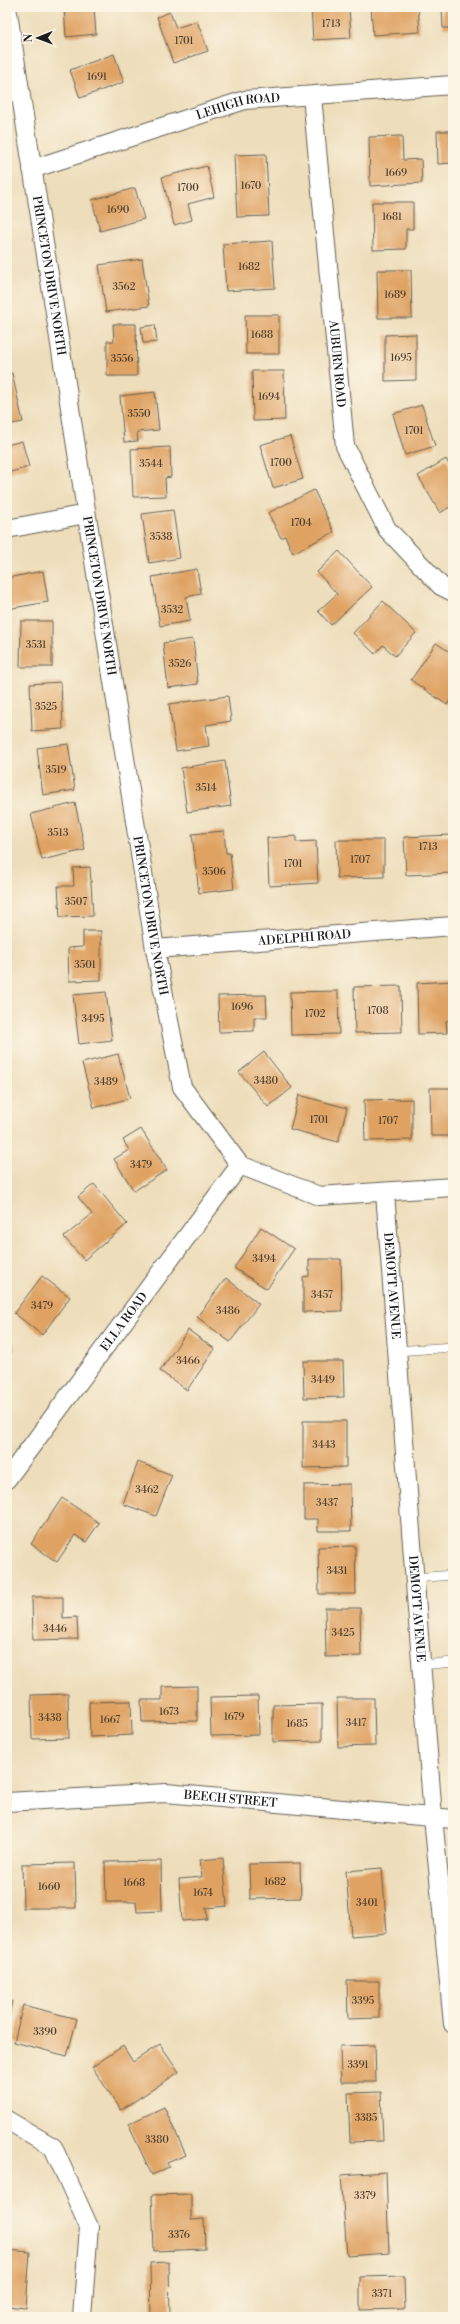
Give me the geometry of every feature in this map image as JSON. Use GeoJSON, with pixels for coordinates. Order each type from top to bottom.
{"type":"FeatureCollection","features":[{"type":"Feature","properties":{"kind":"street","name":"PRINCETON DRIVE NORTH"},"geometry":{"type":"LineString","coordinates":[[7,7],[155,949],[182,1087],[240,1165]]}},
{"type":"Feature","properties":{"kind":"street","name":"LEHIGH ROAD"},"geometry":{"type":"LineString","coordinates":[[32,169],[245,100],[453,85]]}},
{"type":"Feature","properties":{"kind":"street","name":"AUBURN ROAD"},"geometry":{"type":"LineString","coordinates":[[312,96],[345,446],[387,530],[441,586],[453,592]]}},
{"type":"Feature","properties":{"kind":"street"},"geometry":{"type":"LineString","coordinates":[[7,529],[86,514]]}},
{"type":"Feature","properties":{"kind":"street","name":"ADELPHI ROAD"},"geometry":{"type":"LineString","coordinates":[[155,949],[453,926]]}},
{"type":"Feature","properties":{"kind":"street"},"geometry":{"type":"LineString","coordinates":[[240,1165],[319,1196],[385,1193],[453,1187]]}},
{"type":"Feature","properties":{"kind":"street","name":"ELLA ROAD"},"geometry":{"type":"LineString","coordinates":[[7,1479],[240,1165]]}},
{"type":"Feature","properties":{"kind":"street","name":"DEMOTT AVENUE"},"geometry":{"type":"LineString","coordinates":[[385,1193],[434,1817],[453,2024]]}},
{"type":"Feature","properties":{"kind":"street","name":"BEECH STREET"},"geometry":{"type":"LineString","coordinates":[[7,1802],[166,1793],[453,1819]]}},
{"type":"Feature","properties":{"kind":"street"},"geometry":{"type":"LineString","coordinates":[[7,2120],[53,2147],[89,2227],[82,2317]]}},
{"type":"Feature","properties":{"kind":"lane"},"geometry":{"type":"LineString","coordinates":[[397,1351],[453,1347]]}},
{"type":"Feature","properties":{"kind":"lane"},"geometry":{"type":"LineString","coordinates":[[415,1578],[453,1576]]}},
{"type":"Feature","properties":{"kind":"lane"},"geometry":{"type":"LineString","coordinates":[[422,1665],[453,1662]]}},
{"type":"Feature","properties":{"kind":"building"},"geometry":{"type":"Polygon","coordinates":[[[64,7],[94,7],[96,34],[66,37],[64,7]]]}},
{"type":"Feature","properties":{"kind":"building"},"geometry":{"type":"Polygon","coordinates":[[[311,7],[349,7],[351,38],[313,40],[311,7]]]}},
{"type":"Feature","properties":{"kind":"building"},"geometry":{"type":"Polygon","coordinates":[[[371,7],[418,7],[420,32],[373,35],[371,7]]]}},
{"type":"Feature","properties":{"kind":"building"},"geometry":{"type":"Polygon","coordinates":[[[442,7],[453,7],[453,28],[443,28],[442,7]]]}},
{"type":"Feature","properties":{"kind":"building"},"geometry":{"type":"Polygon","coordinates":[[[170,12],[176,28],[197,21],[208,51],[173,63],[157,17],[170,12]]]}},
{"type":"Feature","properties":{"kind":"building"},"geometry":{"type":"Polygon","coordinates":[[[114,54],[124,82],[80,98],[70,70],[114,54]]]}},
{"type":"Feature","properties":{"kind":"building"},"geometry":{"type":"Polygon","coordinates":[[[437,131],[453,131],[453,163],[438,164],[437,131]]]}},
{"type":"Feature","properties":{"kind":"building"},"geometry":{"type":"Polygon","coordinates":[[[402,136],[403,160],[421,159],[422,183],[370,186],[369,137],[402,136]]]}},
{"type":"Feature","properties":{"kind":"building"},"geometry":{"type":"Polygon","coordinates":[[[266,154],[269,216],[237,217],[234,155],[266,154]]]}},
{"type":"Feature","properties":{"kind":"building"},"geometry":{"type":"Polygon","coordinates":[[[207,166],[214,197],[188,204],[192,220],[174,225],[162,177],[207,166]]]}},
{"type":"Feature","properties":{"kind":"building"},"geometry":{"type":"Polygon","coordinates":[[[135,188],[144,219],[100,231],[92,200],[135,188]]]}},
{"type":"Feature","properties":{"kind":"building"},"geometry":{"type":"Polygon","coordinates":[[[372,202],[413,202],[413,229],[406,229],[406,249],[373,250],[372,202]]]}},
{"type":"Feature","properties":{"kind":"building"},"geometry":{"type":"Polygon","coordinates":[[[272,241],[275,288],[226,291],[223,244],[272,241]]]}},
{"type":"Feature","properties":{"kind":"building"},"geometry":{"type":"Polygon","coordinates":[[[142,259],[149,306],[106,312],[99,265],[142,259]]]}},
{"type":"Feature","properties":{"kind":"building"},"geometry":{"type":"Polygon","coordinates":[[[377,270],[411,270],[412,318],[378,318],[377,270]]]}},
{"type":"Feature","properties":{"kind":"building"},"geometry":{"type":"Polygon","coordinates":[[[245,315],[279,315],[279,354],[246,354],[245,315]]]}},
{"type":"Feature","properties":{"kind":"building"},"geometry":{"type":"Polygon","coordinates":[[[113,324],[136,324],[137,376],[107,376],[107,341],[114,341],[113,324]]]}},
{"type":"Feature","properties":{"kind":"building"},"geometry":{"type":"Polygon","coordinates":[[[155,325],[157,342],[143,343],[141,327],[155,325]]]}},
{"type":"Feature","properties":{"kind":"building"},"geometry":{"type":"Polygon","coordinates":[[[416,334],[416,380],[385,381],[385,335],[416,334]]]}},
{"type":"Feature","properties":{"kind":"building"},"geometry":{"type":"Polygon","coordinates":[[[252,371],[284,371],[285,420],[253,421],[252,371]]]}},
{"type":"Feature","properties":{"kind":"building"},"geometry":{"type":"Polygon","coordinates":[[[12,373],[23,422],[7,425],[7,374],[12,373]]]}},
{"type":"Feature","properties":{"kind":"building"},"geometry":{"type":"Polygon","coordinates":[[[155,392],[159,430],[137,432],[138,441],[124,442],[120,396],[155,392]]]}},
{"type":"Feature","properties":{"kind":"building"},"geometry":{"type":"Polygon","coordinates":[[[422,405],[435,446],[405,455],[393,414],[422,405]]]}},
{"type":"Feature","properties":{"kind":"building"},"geometry":{"type":"Polygon","coordinates":[[[290,436],[303,479],[273,488],[260,445],[290,436]]]}},
{"type":"Feature","properties":{"kind":"building"},"geometry":{"type":"Polygon","coordinates":[[[22,441],[29,467],[7,473],[7,445],[22,441]]]}},
{"type":"Feature","properties":{"kind":"building"},"geometry":{"type":"Polygon","coordinates":[[[170,447],[171,477],[165,478],[166,496],[133,497],[131,449],[170,447]]]}},
{"type":"Feature","properties":{"kind":"building"},"geometry":{"type":"Polygon","coordinates":[[[446,459],[453,472],[453,505],[440,513],[418,476],[446,459]]]}},
{"type":"Feature","properties":{"kind":"building"},"geometry":{"type":"Polygon","coordinates":[[[314,490],[334,532],[293,553],[285,536],[281,538],[268,513],[314,490]]]}},
{"type":"Feature","properties":{"kind":"building"},"geometry":{"type":"Polygon","coordinates":[[[173,510],[180,558],[149,563],[142,514],[173,510]]]}},
{"type":"Feature","properties":{"kind":"building"},"geometry":{"type":"Polygon","coordinates":[[[339,551],[372,587],[331,625],[318,611],[337,594],[317,572],[339,551]]]}},
{"type":"Feature","properties":{"kind":"building"},"geometry":{"type":"Polygon","coordinates":[[[197,569],[201,594],[186,597],[190,621],[160,626],[152,577],[197,569]]]}},
{"type":"Feature","properties":{"kind":"building"},"geometry":{"type":"Polygon","coordinates":[[[43,571],[48,602],[7,609],[7,578],[43,571]]]}},
{"type":"Feature","properties":{"kind":"building"},"geometry":{"type":"Polygon","coordinates":[[[383,601],[416,633],[395,656],[383,645],[375,654],[353,633],[383,601]]]}},
{"type":"Feature","properties":{"kind":"building"},"geometry":{"type":"Polygon","coordinates":[[[21,621],[52,621],[52,667],[20,667],[21,621]]]}},
{"type":"Feature","properties":{"kind":"building"},"geometry":{"type":"Polygon","coordinates":[[[193,639],[198,684],[168,688],[163,643],[193,639]]]}},
{"type":"Feature","properties":{"kind":"building"},"geometry":{"type":"Polygon","coordinates":[[[436,643],[453,654],[453,696],[447,705],[411,680],[436,643]]]}},
{"type":"Feature","properties":{"kind":"building"},"geometry":{"type":"Polygon","coordinates":[[[61,682],[63,729],[32,731],[30,684],[61,682]]]}},
{"type":"Feature","properties":{"kind":"building"},"geometry":{"type":"Polygon","coordinates":[[[228,696],[231,721],[206,725],[209,746],[176,751],[169,704],[228,696]]]}},
{"type":"Feature","properties":{"kind":"building"},"geometry":{"type":"Polygon","coordinates":[[[68,744],[75,790],[43,795],[37,748],[68,744]]]}},
{"type":"Feature","properties":{"kind":"building"},"geometry":{"type":"Polygon","coordinates":[[[225,761],[231,806],[187,812],[181,768],[225,761]]]}},
{"type":"Feature","properties":{"kind":"building"},"geometry":{"type":"Polygon","coordinates":[[[75,803],[85,850],[42,860],[31,814],[75,803]]]}},
{"type":"Feature","properties":{"kind":"building"},"geometry":{"type":"Polygon","coordinates":[[[224,831],[226,853],[230,853],[234,889],[199,893],[192,834],[224,831]]]}},
{"type":"Feature","properties":{"kind":"building"},"geometry":{"type":"Polygon","coordinates":[[[452,835],[453,873],[406,875],[404,837],[452,835]]]}},
{"type":"Feature","properties":{"kind":"building"},"geometry":{"type":"Polygon","coordinates":[[[296,836],[296,842],[316,841],[318,883],[269,886],[267,838],[296,836]]]}},
{"type":"Feature","properties":{"kind":"building"},"geometry":{"type":"Polygon","coordinates":[[[336,840],[384,840],[384,877],[337,878],[336,840]]]}},
{"type":"Feature","properties":{"kind":"building"},"geometry":{"type":"Polygon","coordinates":[[[90,867],[93,916],[60,917],[58,886],[74,886],[73,868],[90,867]]]}},
{"type":"Feature","properties":{"kind":"building"},"geometry":{"type":"Polygon","coordinates":[[[83,931],[101,931],[101,980],[69,981],[68,948],[83,947],[83,931]]]}},
{"type":"Feature","properties":{"kind":"building"},"geometry":{"type":"Polygon","coordinates":[[[453,981],[453,1020],[446,1021],[447,1033],[418,1034],[417,983],[453,981]]]}},
{"type":"Feature","properties":{"kind":"building"},"geometry":{"type":"Polygon","coordinates":[[[401,986],[402,1032],[355,1033],[354,987],[401,986]]]}},
{"type":"Feature","properties":{"kind":"building"},"geometry":{"type":"Polygon","coordinates":[[[338,991],[339,1034],[291,1035],[290,992],[338,991]]]}},
{"type":"Feature","properties":{"kind":"building"},"geometry":{"type":"Polygon","coordinates":[[[106,992],[112,1040],[79,1044],[73,995],[106,992]]]}},
{"type":"Feature","properties":{"kind":"building"},"geometry":{"type":"Polygon","coordinates":[[[266,995],[267,1017],[254,1017],[254,1031],[219,1032],[218,996],[266,995]]]}},
{"type":"Feature","properties":{"kind":"building"},"geometry":{"type":"Polygon","coordinates":[[[264,1052],[292,1088],[268,1107],[239,1072],[264,1052]]]}},
{"type":"Feature","properties":{"kind":"building"},"geometry":{"type":"Polygon","coordinates":[[[118,1054],[130,1098],[94,1108],[82,1063],[118,1054]]]}},
{"type":"Feature","properties":{"kind":"building"},"geometry":{"type":"Polygon","coordinates":[[[430,1088],[453,1088],[453,1136],[431,1136],[430,1088]]]}},
{"type":"Feature","properties":{"kind":"building"},"geometry":{"type":"Polygon","coordinates":[[[299,1095],[347,1108],[338,1142],[290,1129],[299,1095]]]}},
{"type":"Feature","properties":{"kind":"building"},"geometry":{"type":"Polygon","coordinates":[[[412,1099],[412,1140],[365,1141],[364,1100],[412,1099]]]}},
{"type":"Feature","properties":{"kind":"building"},"geometry":{"type":"Polygon","coordinates":[[[141,1129],[167,1170],[134,1191],[114,1159],[129,1150],[123,1140],[141,1129]]]}},
{"type":"Feature","properties":{"kind":"building"},"geometry":{"type":"Polygon","coordinates":[[[94,1184],[127,1224],[84,1260],[64,1237],[92,1214],[78,1197],[94,1184]]]}},
{"type":"Feature","properties":{"kind":"building"},"geometry":{"type":"Polygon","coordinates":[[[261,1227],[294,1249],[267,1289],[234,1268],[261,1227]]]}},
{"type":"Feature","properties":{"kind":"building"},"geometry":{"type":"Polygon","coordinates":[[[309,1259],[341,1259],[342,1311],[303,1312],[303,1277],[309,1276],[309,1259]]]}},
{"type":"Feature","properties":{"kind":"building"},"geometry":{"type":"Polygon","coordinates":[[[42,1276],[70,1297],[42,1335],[14,1313],[42,1276]]]}},
{"type":"Feature","properties":{"kind":"building"},"geometry":{"type":"Polygon","coordinates":[[[226,1278],[259,1304],[230,1342],[197,1317],[226,1278]]]}},
{"type":"Feature","properties":{"kind":"building"},"geometry":{"type":"Polygon","coordinates":[[[188,1330],[215,1349],[187,1390],[160,1371],[188,1330]]]}},
{"type":"Feature","properties":{"kind":"building"},"geometry":{"type":"Polygon","coordinates":[[[7,1346],[10,1346],[12,1387],[7,1387],[7,1346]]]}},
{"type":"Feature","properties":{"kind":"building"},"geometry":{"type":"Polygon","coordinates":[[[303,1361],[343,1361],[344,1397],[304,1398],[303,1361]]]}},
{"type":"Feature","properties":{"kind":"building"},"geometry":{"type":"Polygon","coordinates":[[[303,1421],[346,1421],[346,1467],[303,1468],[303,1421]]]}},
{"type":"Feature","properties":{"kind":"building"},"geometry":{"type":"Polygon","coordinates":[[[138,1462],[172,1475],[156,1516],[123,1504],[138,1462]]]}},
{"type":"Feature","properties":{"kind":"building"},"geometry":{"type":"Polygon","coordinates":[[[350,1484],[351,1531],[318,1531],[318,1519],[304,1519],[304,1485],[350,1484]]]}},
{"type":"Feature","properties":{"kind":"building"},"geometry":{"type":"Polygon","coordinates":[[[62,1498],[99,1523],[86,1542],[75,1535],[57,1562],[31,1544],[62,1498]]]}},
{"type":"Feature","properties":{"kind":"building"},"geometry":{"type":"Polygon","coordinates":[[[355,1546],[356,1594],[319,1594],[318,1547],[355,1546]]]}},
{"type":"Feature","properties":{"kind":"building"},"geometry":{"type":"Polygon","coordinates":[[[32,1597],[63,1597],[63,1618],[77,1617],[78,1639],[33,1640],[32,1597]]]}},
{"type":"Feature","properties":{"kind":"building"},"geometry":{"type":"Polygon","coordinates":[[[325,1608],[360,1608],[361,1656],[326,1657],[325,1608]]]}},
{"type":"Feature","properties":{"kind":"building"},"geometry":{"type":"Polygon","coordinates":[[[197,1686],[197,1721],[142,1722],[141,1700],[162,1700],[162,1687],[197,1686]]]}},
{"type":"Feature","properties":{"kind":"building"},"geometry":{"type":"Polygon","coordinates":[[[68,1694],[69,1738],[32,1739],[31,1695],[68,1694]]]}},
{"type":"Feature","properties":{"kind":"building"},"geometry":{"type":"Polygon","coordinates":[[[258,1696],[259,1735],[211,1736],[210,1697],[258,1696]]]}},
{"type":"Feature","properties":{"kind":"building"},"geometry":{"type":"Polygon","coordinates":[[[337,1698],[374,1698],[375,1746],[338,1747],[337,1698]]]}},
{"type":"Feature","properties":{"kind":"building"},"geometry":{"type":"Polygon","coordinates":[[[131,1701],[132,1735],[90,1737],[89,1702],[131,1701]]]}},
{"type":"Feature","properties":{"kind":"building"},"geometry":{"type":"Polygon","coordinates":[[[322,1704],[322,1741],[273,1742],[273,1705],[322,1704]]]}},
{"type":"Feature","properties":{"kind":"building"},"geometry":{"type":"Polygon","coordinates":[[[223,1858],[227,1906],[206,1908],[207,1919],[182,1921],[179,1879],[202,1877],[200,1860],[223,1858]]]}},
{"type":"Feature","properties":{"kind":"building"},"geometry":{"type":"Polygon","coordinates":[[[161,1861],[162,1911],[137,1912],[136,1902],[106,1902],[105,1862],[161,1861]]]}},
{"type":"Feature","properties":{"kind":"building"},"geometry":{"type":"Polygon","coordinates":[[[75,1863],[76,1908],[23,1908],[22,1864],[75,1863]]]}},
{"type":"Feature","properties":{"kind":"building"},"geometry":{"type":"Polygon","coordinates":[[[300,1863],[301,1898],[250,1899],[249,1864],[300,1863]]]}},
{"type":"Feature","properties":{"kind":"building"},"geometry":{"type":"Polygon","coordinates":[[[382,1868],[387,1933],[351,1936],[346,1871],[382,1868]]]}},
{"type":"Feature","properties":{"kind":"building"},"geometry":{"type":"Polygon","coordinates":[[[347,1981],[379,1981],[379,2018],[348,2019],[347,1981]]]}},
{"type":"Feature","properties":{"kind":"building"},"geometry":{"type":"Polygon","coordinates":[[[7,2000],[12,2001],[8,2021],[7,2021],[7,2000]]]}},
{"type":"Feature","properties":{"kind":"building"},"geometry":{"type":"Polygon","coordinates":[[[23,2005],[77,2019],[67,2056],[14,2042],[23,2005]]]}},
{"type":"Feature","properties":{"kind":"building"},"geometry":{"type":"Polygon","coordinates":[[[160,2044],[179,2072],[121,2110],[92,2067],[123,2046],[133,2062],[160,2044]]]}},
{"type":"Feature","properties":{"kind":"building"},"geometry":{"type":"Polygon","coordinates":[[[375,2045],[376,2082],[341,2082],[340,2046],[375,2045]]]}},
{"type":"Feature","properties":{"kind":"building"},"geometry":{"type":"Polygon","coordinates":[[[381,2092],[383,2141],[350,2142],[348,2093],[381,2092]]]}},
{"type":"Feature","properties":{"kind":"building"},"geometry":{"type":"Polygon","coordinates":[[[164,2107],[186,2155],[167,2163],[169,2167],[152,2175],[128,2124],[164,2107]]]}},
{"type":"Feature","properties":{"kind":"building"},"geometry":{"type":"Polygon","coordinates":[[[386,2172],[389,2253],[347,2256],[341,2175],[386,2172]]]}},
{"type":"Feature","properties":{"kind":"building"},"geometry":{"type":"Polygon","coordinates":[[[191,2194],[191,2220],[204,2219],[205,2249],[154,2251],[152,2195],[191,2194]]]}},
{"type":"Feature","properties":{"kind":"building"},"geometry":{"type":"Polygon","coordinates":[[[7,2250],[30,2252],[26,2308],[7,2306],[7,2250]]]}},
{"type":"Feature","properties":{"kind":"building"},"geometry":{"type":"Polygon","coordinates":[[[169,2262],[170,2317],[151,2317],[150,2263],[169,2262]]]}},
{"type":"Feature","properties":{"kind":"building"},"geometry":{"type":"Polygon","coordinates":[[[404,2276],[405,2309],[360,2310],[360,2277],[404,2276]]]}}]}
